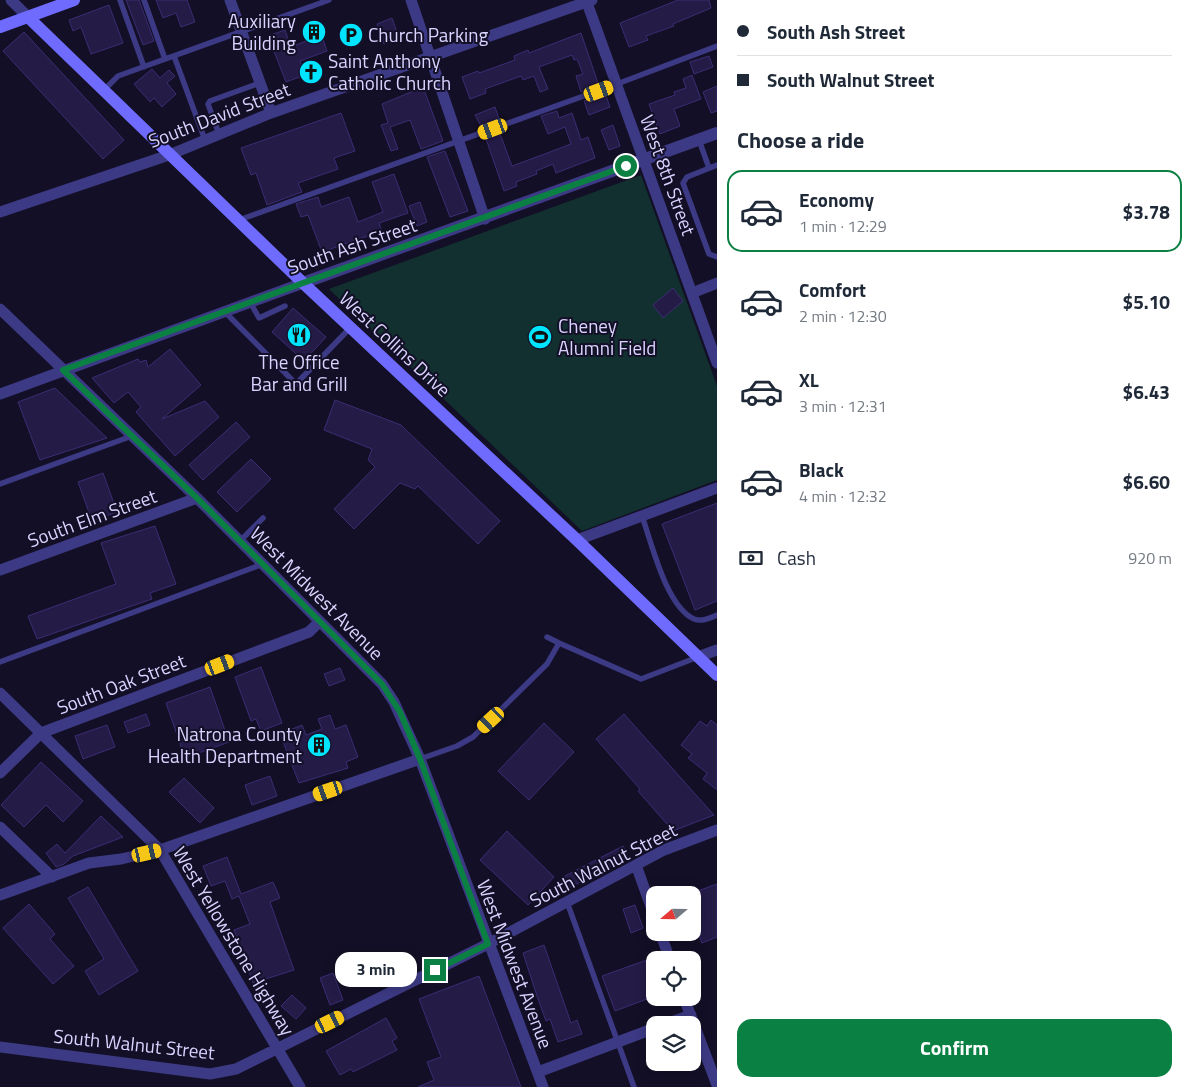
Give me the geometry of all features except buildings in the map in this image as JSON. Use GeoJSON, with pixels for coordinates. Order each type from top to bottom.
{"type":"FeatureCollection","features":[{"type":"Feature","properties":{"kind":"main road"},"geometry":{"type":"LineString","coordinates":[[0,27],[28,17],[47,5],[74,0]]}},
{"type":"Feature","properties":{"kind":"main road","name":"West Collins Drive"},"geometry":{"type":"LineString","coordinates":[[28,17],[350,328],[577,540],[717,675]]}},
{"type":"Feature","properties":{"kind":"street"},"geometry":{"type":"LineString","coordinates":[[11,0],[28,17]]}},
{"type":"Feature","properties":{"kind":"street"},"geometry":{"type":"LineString","coordinates":[[230,0],[272,113]]}},
{"type":"Feature","properties":{"kind":"street"},"geometry":{"type":"LineString","coordinates":[[411,0],[485,219]]}},
{"type":"Feature","properties":{"kind":"street","name":"South David Street"},"geometry":{"type":"LineString","coordinates":[[0,212],[169,155],[272,113],[431,55],[588,1]]}},
{"type":"Feature","properties":{"kind":"street","name":"West 8th Street"},"geometry":{"type":"LineString","coordinates":[[588,1],[717,363]]}},
{"type":"Feature","properties":{"kind":"street","name":"South Ash Street"},"geometry":{"type":"LineString","coordinates":[[0,394],[717,133]]}},
{"type":"Feature","properties":{"kind":"street"},"geometry":{"type":"LineString","coordinates":[[692,292],[717,283]]}},
{"type":"Feature","properties":{"kind":"street","name":"West Midwest Avenue"},"geometry":{"type":"LineString","coordinates":[[0,309],[197,498],[382,684],[400,712],[420,759],[543,1087]]}},
{"type":"Feature","properties":{"kind":"street"},"geometry":{"type":"LineString","coordinates":[[577,540],[717,488]]}},
{"type":"Feature","properties":{"kind":"street","name":"South Elm Street"},"geometry":{"type":"LineString","coordinates":[[0,570],[197,498]]}},
{"type":"Feature","properties":{"kind":"street","name":"South Oak Street"},"geometry":{"type":"LineString","coordinates":[[0,773],[41,733],[309,632],[319,622]]}},
{"type":"Feature","properties":{"kind":"street"},"geometry":{"type":"LineString","coordinates":[[698,657],[717,650]]}},
{"type":"Feature","properties":{"kind":"street","name":"West Yellowstone Highway"},"geometry":{"type":"LineString","coordinates":[[0,693],[160,850],[300,1087]]}},
{"type":"Feature","properties":{"kind":"street"},"geometry":{"type":"LineString","coordinates":[[0,895],[89,863],[121,859],[160,850],[420,759]]}},
{"type":"Feature","properties":{"kind":"street"},"geometry":{"type":"LineString","coordinates":[[0,827],[52,877]]}},
{"type":"Feature","properties":{"kind":"street","name":"South Walnut Street"},"geometry":{"type":"LineString","coordinates":[[0,1046],[210,1074],[236,1069],[488,944],[664,850],[717,830]]}},
{"type":"Feature","properties":{"kind":"street"},"geometry":{"type":"LineString","coordinates":[[636,865],[646,893]]}},
{"type":"Feature","properties":{"kind":"street"},"geometry":{"type":"LineString","coordinates":[[687,1006],[717,1085]]}},
{"type":"Feature","properties":{"kind":"street"},"geometry":{"type":"LineString","coordinates":[[538,1072],[646,1031]]}},
{"type":"Feature","properties":{"kind":"lane"},"geometry":{"type":"LineString","coordinates":[[120,0],[144,66]]}},
{"type":"Feature","properties":{"kind":"lane"},"geometry":{"type":"LineString","coordinates":[[144,0],[165,59]]}},
{"type":"Feature","properties":{"kind":"lane"},"geometry":{"type":"LineString","coordinates":[[104,90],[118,76],[330,0]]}},
{"type":"Feature","properties":{"kind":"lane"},"geometry":{"type":"LineString","coordinates":[[238,220],[617,84],[717,46]]}},
{"type":"Feature","properties":{"kind":"lane"},"geometry":{"type":"LineString","coordinates":[[174,56],[205,140]]}},
{"type":"Feature","properties":{"kind":"lane"},"geometry":{"type":"LineString","coordinates":[[219,134],[208,104],[210,101],[260,83]]}},
{"type":"Feature","properties":{"kind":"lane"},"geometry":{"type":"LineString","coordinates":[[699,140],[709,168]]}},
{"type":"Feature","properties":{"kind":"lane"},"geometry":{"type":"LineString","coordinates":[[717,165],[687,177],[683,183],[709,254],[717,257]]}},
{"type":"Feature","properties":{"kind":"lane"},"geometry":{"type":"LineString","coordinates":[[250,302],[259,318],[285,306]]}},
{"type":"Feature","properties":{"kind":"lane"},"geometry":{"type":"LineString","coordinates":[[224,311],[296,384],[350,328]]}},
{"type":"Feature","properties":{"kind":"lane"},"geometry":{"type":"LineString","coordinates":[[0,484],[132,436]]}},
{"type":"Feature","properties":{"kind":"lane"},"geometry":{"type":"LineString","coordinates":[[642,516],[671,596],[694,619],[702,620],[717,615]]}},
{"type":"Feature","properties":{"kind":"lane"},"geometry":{"type":"LineString","coordinates":[[240,541],[263,518]]}},
{"type":"Feature","properties":{"kind":"lane"},"geometry":{"type":"LineString","coordinates":[[0,662],[264,564]]}},
{"type":"Feature","properties":{"kind":"lane"},"geometry":{"type":"LineString","coordinates":[[547,638],[641,679],[698,657]]}},
{"type":"Feature","properties":{"kind":"lane"},"geometry":{"type":"LineString","coordinates":[[420,759],[457,746],[473,737],[546,664],[559,643]]}},
{"type":"Feature","properties":{"kind":"lane"},"geometry":{"type":"LineString","coordinates":[[566,902],[634,1087]]}},
{"type":"Feature","properties":{"kind":"green space","name":"Cheney Alumni Field"},"geometry":{"type":"Polygon","coordinates":[[[641,175],[717,386],[717,480],[582,531],[329,289],[641,175]]]}},
{"type":"Feature","properties":{"kind":"place","name":"Auxiliary Building"},"geometry":{"type":"Point","coordinates":[314,32]}},
{"type":"Feature","properties":{"kind":"place","name":"Church Parking"},"geometry":{"type":"Point","coordinates":[351,35]}},
{"type":"Feature","properties":{"kind":"place","name":"Saint Anthony Catholic Church"},"geometry":{"type":"Point","coordinates":[311,72]}},
{"type":"Feature","properties":{"kind":"place","name":"The Office Bar and Grill"},"geometry":{"type":"Point","coordinates":[299,335]}},
{"type":"Feature","properties":{"kind":"place","name":"Cheney Alumni Field"},"geometry":{"type":"Point","coordinates":[540,337]}},
{"type":"Feature","properties":{"kind":"place","name":"Natrona County Health Department"},"geometry":{"type":"Point","coordinates":[319,745]}},
{"type":"Feature","properties":{"kind":"route"},"geometry":{"type":"LineString","coordinates":[[435,970],[488,944],[420,759],[394,702],[382,684],[370,671],[319,622],[264,564],[63,370],[179,326],[485,219],[626,166]]}}]}
